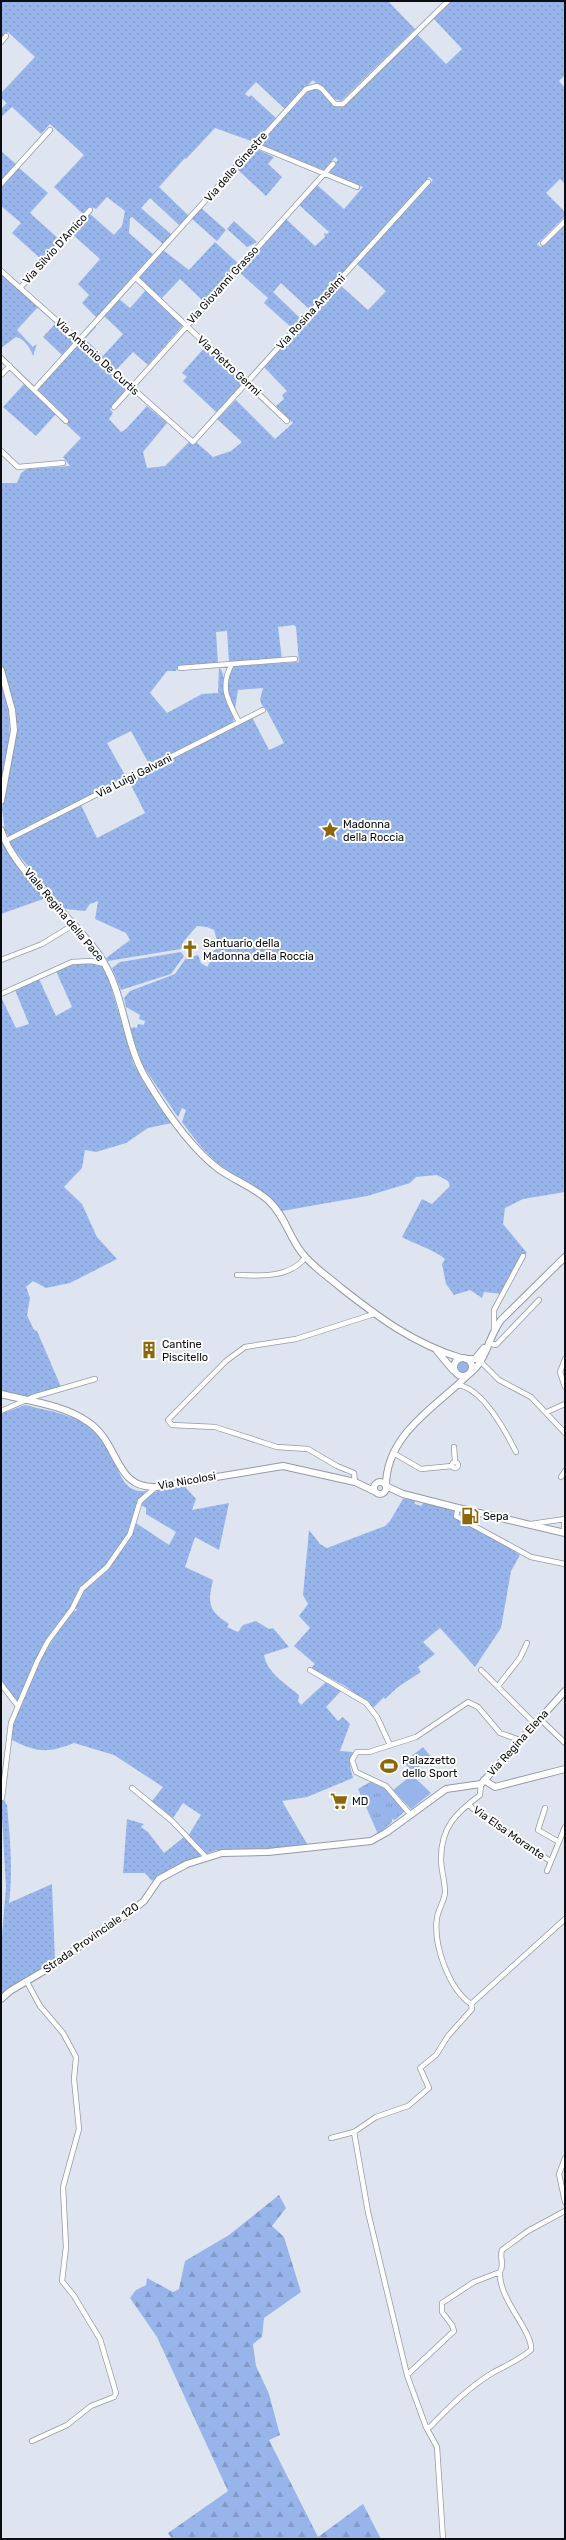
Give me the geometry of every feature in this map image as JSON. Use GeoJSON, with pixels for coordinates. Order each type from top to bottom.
{"type":"FeatureCollection","features":[{"type":"Feature","properties":{"kind":"street","name":"Via delle Ginestre"},"geometry":{"type":"LineString","coordinates":[[35,389],[254,145],[310,87],[317,86],[322,89],[335,104],[343,104],[448,1]]}},
{"type":"Feature","properties":{"kind":"street"},"geometry":{"type":"LineString","coordinates":[[1,42],[6,36]]}},
{"type":"Feature","properties":{"kind":"street"},"geometry":{"type":"LineString","coordinates":[[1,184],[50,130]]}},
{"type":"Feature","properties":{"kind":"street"},"geometry":{"type":"LineString","coordinates":[[254,145],[357,187]]}},
{"type":"Feature","properties":{"kind":"street","name":"Via Giovanni Grasso"},"geometry":{"type":"LineString","coordinates":[[114,407],[333,164]]}},
{"type":"Feature","properties":{"kind":"street","name":"Via Rosina Anselmi"},"geometry":{"type":"LineString","coordinates":[[193,442],[248,383],[428,182]]}},
{"type":"Feature","properties":{"kind":"street","name":"Via Silvio D'Amico"},"geometry":{"type":"LineString","coordinates":[[20,288],[90,210]]}},
{"type":"Feature","properties":{"kind":"street"},"geometry":{"type":"LineString","coordinates":[[542,243],[565,221]]}},
{"type":"Feature","properties":{"kind":"street","name":"Via Antonio De Curtis"},"geometry":{"type":"LineString","coordinates":[[1,271],[193,442]]}},
{"type":"Feature","properties":{"kind":"street","name":"Via Pietro Germi"},"geometry":{"type":"LineString","coordinates":[[136,278],[287,421]]}},
{"type":"Feature","properties":{"kind":"street"},"geometry":{"type":"LineString","coordinates":[[1,358],[35,389],[66,421]]}},
{"type":"Feature","properties":{"kind":"street"},"geometry":{"type":"LineString","coordinates":[[1,375],[10,366]]}},
{"type":"Feature","properties":{"kind":"street"},"geometry":{"type":"LineString","coordinates":[[1,452],[18,467],[63,463]]}},
{"type":"Feature","properties":{"kind":"street"},"geometry":{"type":"LineString","coordinates":[[180,668],[295,659]]}},
{"type":"Feature","properties":{"kind":"street"},"geometry":{"type":"LineString","coordinates":[[226,676],[232,664]]}},
{"type":"Feature","properties":{"kind":"street"},"geometry":{"type":"LineString","coordinates":[[220,665],[226,676],[227,695],[239,722]]}},
{"type":"Feature","properties":{"kind":"street"},"geometry":{"type":"LineString","coordinates":[[1,670],[12,710],[14,726],[1,800]]}},
{"type":"Feature","properties":{"kind":"street","name":"Via Luigi Galvani"},"geometry":{"type":"LineString","coordinates":[[5,841],[263,710]]}},
{"type":"Feature","properties":{"kind":"street","name":"Viale Regina della Pace"},"geometry":{"type":"LineString","coordinates":[[1,830],[5,841],[19,862],[105,964],[119,994],[136,1057],[150,1085],[204,1156],[274,1207],[305,1258],[374,1314],[401,1332],[432,1348]]}},
{"type":"Feature","properties":{"kind":"street"},"geometry":{"type":"LineString","coordinates":[[1,960],[42,944],[73,925]]}},
{"type":"Feature","properties":{"kind":"street"},"geometry":{"type":"LineString","coordinates":[[1,994],[72,962],[91,961],[105,964]]}},
{"type":"Feature","properties":{"kind":"street"},"geometry":{"type":"LineString","coordinates":[[494,1330],[495,1306],[523,1256]]}},
{"type":"Feature","properties":{"kind":"street"},"geometry":{"type":"LineString","coordinates":[[450,1389],[468,1375],[479,1360],[494,1330],[526,1294],[565,1257]]}},
{"type":"Feature","properties":{"kind":"street"},"geometry":{"type":"LineString","coordinates":[[237,1275],[285,1272],[295,1268],[305,1258]]}},
{"type":"Feature","properties":{"kind":"street"},"geometry":{"type":"LineString","coordinates":[[488,1343],[496,1345],[539,1300]]}},
{"type":"Feature","properties":{"kind":"street"},"geometry":{"type":"LineString","coordinates":[[374,1314],[296,1339],[245,1347],[226,1361],[168,1420],[172,1425],[215,1427],[277,1447],[312,1451],[337,1466],[354,1473],[357,1483],[376,1492],[403,1494]]}},
{"type":"Feature","properties":{"kind":"street"},"geometry":{"type":"LineString","coordinates":[[432,1348],[464,1358],[479,1360],[499,1380],[526,1394],[547,1412],[565,1433]]}},
{"type":"Feature","properties":{"kind":"street"},"geometry":{"type":"LineString","coordinates":[[432,1348],[455,1372],[462,1376],[468,1375]]}},
{"type":"Feature","properties":{"kind":"street"},"geometry":{"type":"LineString","coordinates":[[384,1493],[389,1468],[394,1454],[408,1429],[450,1389],[456,1380],[454,1364],[464,1358]]}},
{"type":"Feature","properties":{"kind":"street"},"geometry":{"type":"LineString","coordinates":[[464,1358],[471,1364],[467,1386],[471,1392],[498,1416],[516,1452]]}},
{"type":"Feature","properties":{"kind":"street"},"geometry":{"type":"LineString","coordinates":[[565,1359],[560,1372],[565,1387]]}},
{"type":"Feature","properties":{"kind":"street"},"geometry":{"type":"LineString","coordinates":[[1,1411],[26,1401],[95,1379]]}},
{"type":"Feature","properties":{"kind":"street"},"geometry":{"type":"LineString","coordinates":[[457,1385],[471,1392]]}},
{"type":"Feature","properties":{"kind":"street","name":"Via Nicolosi"},"geometry":{"type":"LineString","coordinates":[[1,1394],[73,1414],[89,1422],[107,1440],[129,1480],[137,1485],[156,1486],[274,1466],[300,1468],[357,1483]]}},
{"type":"Feature","properties":{"kind":"street"},"geometry":{"type":"LineString","coordinates":[[547,1412],[565,1404]]}},
{"type":"Feature","properties":{"kind":"street"},"geometry":{"type":"LineString","coordinates":[[394,1454],[421,1469],[458,1466],[455,1461],[454,1447]]}},
{"type":"Feature","properties":{"kind":"street"},"geometry":{"type":"LineString","coordinates":[[376,1492],[378,1483],[389,1468]]}},
{"type":"Feature","properties":{"kind":"street"},"geometry":{"type":"LineString","coordinates":[[561,1476],[565,1471]]}},
{"type":"Feature","properties":{"kind":"street"},"geometry":{"type":"LineString","coordinates":[[357,1483],[378,1483],[403,1494],[458,1508],[531,1525],[564,1532],[564,1519],[531,1525]]}},
{"type":"Feature","properties":{"kind":"street"},"geometry":{"type":"LineString","coordinates":[[2,1798],[11,1723],[17,1705],[48,1640],[72,1609],[84,1587],[97,1579],[107,1567],[130,1534],[140,1501],[156,1486]]}},
{"type":"Feature","properties":{"kind":"street"},"geometry":{"type":"LineString","coordinates":[[458,1508],[456,1516],[531,1557],[565,1564]]}},
{"type":"Feature","properties":{"kind":"street"},"geometry":{"type":"LineString","coordinates":[[551,1529],[554,1521]]}},
{"type":"Feature","properties":{"kind":"street"},"geometry":{"type":"LineString","coordinates":[[498,1686],[520,1658],[527,1643]]}},
{"type":"Feature","properties":{"kind":"street"},"geometry":{"type":"LineString","coordinates":[[310,1670],[366,1703],[377,1717],[390,1745]]}},
{"type":"Feature","properties":{"kind":"street"},"geometry":{"type":"LineString","coordinates":[[481,1670],[537,1721],[565,1743]]}},
{"type":"Feature","properties":{"kind":"street"},"geometry":{"type":"LineString","coordinates":[[1,1684],[17,1705]]}},
{"type":"Feature","properties":{"kind":"street","name":"Via Regina Elena"},"geometry":{"type":"LineString","coordinates":[[362,1843],[378,1838],[446,1789],[482,1782],[565,1691]]}},
{"type":"Feature","properties":{"kind":"street"},"geometry":{"type":"LineString","coordinates":[[410,1814],[386,1786],[356,1772],[352,1764],[357,1752],[369,1752],[416,1737],[468,1702],[478,1707],[500,1733],[520,1740]]}},
{"type":"Feature","properties":{"kind":"street"},"geometry":{"type":"LineString","coordinates":[[471,2004],[462,1998],[447,1973],[436,1936],[439,1906],[445,1894],[441,1860],[442,1844],[453,1817],[480,1795],[482,1782],[495,1787],[565,1769]]}},
{"type":"Feature","properties":{"kind":"street"},"geometry":{"type":"LineString","coordinates":[[132,1788],[172,1820],[205,1856]]}},
{"type":"Feature","properties":{"kind":"street","name":"Via Elsa Morante"},"geometry":{"type":"LineString","coordinates":[[469,1804],[472,1808],[550,1862]]}},
{"type":"Feature","properties":{"kind":"street"},"geometry":{"type":"LineString","coordinates":[[545,1808],[538,1830],[559,1842]]}},
{"type":"Feature","properties":{"kind":"street"},"geometry":{"type":"LineString","coordinates":[[547,1871],[565,1827]]}},
{"type":"Feature","properties":{"kind":"street","name":"Strada Provinciale 120"},"geometry":{"type":"LineString","coordinates":[[1,1999],[59,1962],[92,1937],[134,1909],[144,1900],[156,1882],[165,1875],[205,1856],[222,1853],[268,1852],[362,1843]]}},
{"type":"Feature","properties":{"kind":"street"},"geometry":{"type":"LineString","coordinates":[[332,2138],[354,2132],[376,2117],[408,2106],[429,2088],[420,2068],[436,2055],[448,2036],[472,2008],[471,2004],[565,1919]]}},
{"type":"Feature","properties":{"kind":"street"},"geometry":{"type":"LineString","coordinates":[[27,1982],[40,2006],[63,2033],[76,2057],[74,2079],[79,2128],[63,2187],[66,2247],[62,2281],[74,2296],[100,2340],[116,2393],[114,2397],[89,2408],[67,2425],[32,2441]]}},
{"type":"Feature","properties":{"kind":"street"},"geometry":{"type":"LineString","coordinates":[[354,2132],[368,2212],[407,2375],[426,2428],[437,2447],[443,2539]]}},
{"type":"Feature","properties":{"kind":"street"},"geometry":{"type":"LineString","coordinates":[[565,2158],[559,2174],[565,2202]]}},
{"type":"Feature","properties":{"kind":"street"},"geometry":{"type":"LineString","coordinates":[[426,2428],[430,2427],[451,2405],[485,2379],[515,2363],[531,2350],[529,2341],[501,2288],[500,2272],[503,2264],[500,2255],[502,2250],[528,2231],[565,2211]]}},
{"type":"Feature","properties":{"kind":"street"},"geometry":{"type":"LineString","coordinates":[[407,2375],[454,2332],[452,2324],[442,2312],[442,2303],[474,2282],[500,2272]]}},
{"type":"Feature","properties":{"kind":"green space"},"geometry":{"type":"Polygon","coordinates":[[[1,1],[388,1],[415,29],[341,101],[332,98],[313,80],[285,109],[256,82],[245,94],[249,97],[251,95],[276,118],[254,142],[215,128],[186,159],[185,158],[159,187],[189,216],[180,226],[150,198],[141,208],[172,235],[163,244],[132,217],[130,218],[129,233],[154,255],[97,318],[82,303],[89,295],[78,284],[100,259],[71,233],[89,213],[114,235],[122,226],[125,211],[107,197],[96,209],[91,207],[83,214],[54,187],[84,155],[50,124],[41,134],[12,107],[1,117],[1,109],[7,103],[1,98],[1,93],[35,57],[8,32],[1,39],[1,1]]]}},
{"type":"Feature","properties":{"kind":"green space"},"geometry":{"type":"Polygon","coordinates":[[[451,1],[565,1],[565,75],[559,81],[565,88],[565,184],[560,179],[546,193],[565,212],[565,216],[537,244],[541,247],[565,224],[565,1192],[523,1199],[505,1208],[503,1224],[527,1253],[522,1255],[502,1294],[484,1292],[482,1298],[470,1290],[454,1295],[446,1284],[442,1264],[445,1259],[435,1252],[402,1237],[422,1199],[432,1204],[450,1186],[448,1181],[437,1175],[416,1177],[410,1183],[367,1196],[282,1211],[269,1197],[211,1157],[182,1122],[186,1110],[182,1108],[178,1117],[143,1066],[130,1029],[134,1027],[137,1028],[138,1024],[144,1025],[145,1021],[139,1019],[140,1015],[126,1007],[124,998],[130,991],[175,974],[186,958],[198,955],[201,963],[207,967],[213,957],[212,952],[219,947],[214,930],[207,927],[197,926],[183,942],[181,949],[108,961],[106,958],[130,940],[126,933],[95,919],[98,901],[90,904],[85,911],[65,909],[9,844],[11,840],[81,805],[97,838],[145,813],[129,781],[252,717],[269,750],[284,743],[260,700],[263,688],[238,690],[235,709],[230,698],[228,682],[234,666],[299,662],[296,627],[294,625],[278,627],[282,659],[229,663],[227,631],[216,632],[218,663],[178,666],[176,671],[167,671],[150,693],[167,713],[202,694],[218,693],[219,667],[224,678],[225,693],[234,719],[233,723],[152,765],[149,764],[131,731],[107,743],[126,777],[9,837],[5,831],[2,809],[18,726],[1,661],[1,483],[17,483],[21,473],[27,469],[70,466],[63,457],[81,438],[67,425],[69,420],[37,389],[78,345],[82,346],[128,389],[110,409],[113,413],[109,419],[121,432],[126,429],[147,406],[167,423],[143,452],[147,468],[165,466],[189,442],[193,445],[196,442],[213,457],[231,451],[242,442],[217,419],[236,400],[275,439],[293,423],[276,406],[284,399],[282,395],[287,391],[264,367],[339,284],[368,310],[386,291],[357,264],[433,180],[429,177],[310,310],[281,283],[273,292],[301,319],[293,329],[264,303],[268,298],[239,272],[285,218],[315,246],[325,237],[324,233],[327,234],[329,232],[298,204],[316,184],[344,209],[363,187],[328,172],[338,160],[335,157],[324,170],[258,144],[307,90],[319,89],[336,107],[344,106],[417,34],[446,64],[462,49],[433,18],[451,1]]]}},
{"type":"Feature","properties":{"kind":"green space"},"geometry":{"type":"Polygon","coordinates":[[[254,148],[274,157],[268,164],[282,177],[266,196],[237,169],[254,148]]]}},
{"type":"Feature","properties":{"kind":"green space"},"geometry":{"type":"Polygon","coordinates":[[[1,151],[16,164],[1,180],[1,151]]]}},
{"type":"Feature","properties":{"kind":"green space"},"geometry":{"type":"Polygon","coordinates":[[[18,167],[48,193],[30,213],[60,240],[42,260],[12,233],[21,223],[1,206],[1,186],[18,167]]]}},
{"type":"Feature","properties":{"kind":"green space"},"geometry":{"type":"Polygon","coordinates":[[[201,208],[226,230],[217,241],[192,219],[201,208]]]}},
{"type":"Feature","properties":{"kind":"green space"},"geometry":{"type":"Polygon","coordinates":[[[234,221],[257,242],[247,247],[227,229],[234,221]]]}},
{"type":"Feature","properties":{"kind":"green space"},"geometry":{"type":"Polygon","coordinates":[[[215,242],[239,264],[204,302],[180,279],[162,298],[139,278],[163,250],[189,270],[215,242]]]}},
{"type":"Feature","properties":{"kind":"green space"},"geometry":{"type":"Polygon","coordinates":[[[1,274],[38,307],[17,330],[33,347],[37,344],[33,356],[26,344],[21,339],[16,337],[1,348],[1,274]]]}},
{"type":"Feature","properties":{"kind":"green space"},"geometry":{"type":"Polygon","coordinates":[[[146,290],[183,325],[148,365],[133,352],[115,371],[82,341],[95,326],[96,327],[85,339],[103,356],[123,334],[104,316],[119,299],[130,308],[146,290]]]}},
{"type":"Feature","properties":{"kind":"green space"},"geometry":{"type":"Polygon","coordinates":[[[56,323],[75,341],[62,355],[43,337],[56,323]]]}},
{"type":"Feature","properties":{"kind":"green space"},"geometry":{"type":"Polygon","coordinates":[[[205,347],[244,383],[216,412],[183,381],[187,377],[182,373],[205,347]]]}},
{"type":"Feature","properties":{"kind":"green space"},"geometry":{"type":"Polygon","coordinates":[[[24,384],[56,414],[36,436],[3,407],[24,384]]]}},
{"type":"Feature","properties":{"kind":"green space"},"geometry":{"type":"Polygon","coordinates":[[[1,681],[8,710],[9,733],[7,757],[1,786],[1,681]]]}},
{"type":"Feature","properties":{"kind":"green space"},"geometry":{"type":"Polygon","coordinates":[[[1,840],[16,863],[46,898],[1,914],[1,840]]]}},
{"type":"Feature","properties":{"kind":"green space"},"geometry":{"type":"Polygon","coordinates":[[[181,952],[184,956],[171,974],[121,990],[112,968],[120,962],[181,952]]]}},
{"type":"Feature","properties":{"kind":"green space"},"geometry":{"type":"Polygon","coordinates":[[[90,963],[101,965],[108,977],[133,1063],[144,1083],[172,1123],[148,1128],[126,1143],[96,1152],[85,1150],[82,1168],[64,1187],[82,1204],[97,1237],[117,1259],[70,1283],[46,1288],[33,1281],[26,1287],[30,1298],[27,1315],[34,1330],[37,1331],[61,1387],[26,1398],[1,1392],[1,997],[16,1028],[29,1024],[15,990],[39,979],[56,1016],[72,1007],[56,971],[72,964],[90,963]]]}},
{"type":"Feature","properties":{"kind":"green space"},"geometry":{"type":"Polygon","coordinates":[[[463,1361],[467,1363],[469,1367],[467,1371],[463,1373],[459,1371],[457,1367],[459,1363],[463,1361]]]}},
{"type":"Feature","properties":{"kind":"green space"},"geometry":{"type":"Polygon","coordinates":[[[25,1405],[61,1414],[78,1420],[86,1425],[96,1433],[106,1445],[123,1480],[127,1485],[138,1491],[146,1491],[139,1501],[128,1534],[107,1565],[86,1583],[77,1600],[42,1646],[18,1701],[1,1683],[1,1414],[25,1405]]]}},
{"type":"Feature","properties":{"kind":"green space"},"geometry":{"type":"Polygon","coordinates":[[[187,1485],[186,1488],[196,1499],[192,1510],[229,1503],[219,1550],[195,1537],[185,1567],[213,1580],[210,1600],[213,1610],[229,1624],[227,1627],[238,1632],[243,1625],[256,1621],[269,1629],[273,1628],[289,1647],[264,1655],[266,1661],[273,1673],[299,1695],[298,1701],[301,1705],[326,1682],[342,1690],[326,1707],[338,1721],[343,1717],[350,1724],[340,1751],[353,1752],[350,1766],[353,1778],[307,1797],[282,1801],[307,1844],[264,1850],[217,1850],[205,1854],[188,1836],[201,1815],[183,1803],[173,1818],[152,1801],[163,1787],[114,1755],[74,1743],[56,1749],[34,1749],[10,1739],[13,1722],[25,1688],[43,1656],[63,1625],[73,1612],[77,1610],[75,1608],[84,1588],[108,1570],[131,1536],[136,1523],[169,1545],[176,1532],[146,1514],[146,1508],[141,1505],[145,1499],[149,1495],[161,1490],[187,1485]]]}},
{"type":"Feature","properties":{"kind":"green space"},"geometry":{"type":"Polygon","coordinates":[[[403,1499],[414,1499],[415,1504],[421,1506],[424,1502],[456,1510],[455,1518],[490,1535],[520,1555],[511,1571],[501,1628],[475,1667],[440,1628],[423,1642],[435,1654],[418,1667],[421,1672],[398,1687],[385,1699],[384,1697],[373,1708],[345,1686],[311,1668],[315,1664],[294,1646],[310,1628],[299,1616],[308,1604],[303,1595],[309,1530],[320,1544],[327,1548],[385,1526],[390,1521],[403,1499]]]}},
{"type":"Feature","properties":{"kind":"green space"},"geometry":{"type":"Polygon","coordinates":[[[423,1747],[431,1757],[412,1772],[404,1762],[423,1747]]]}},
{"type":"Feature","properties":{"kind":"green space"},"geometry":{"type":"Polygon","coordinates":[[[412,1775],[431,1793],[411,1809],[393,1790],[412,1775]]]}},
{"type":"Feature","properties":{"kind":"green space"},"geometry":{"type":"Polygon","coordinates":[[[370,1782],[387,1789],[405,1811],[395,1820],[392,1819],[392,1822],[378,1834],[358,1789],[370,1782]]]}},
{"type":"Feature","properties":{"kind":"green space"},"geometry":{"type":"Polygon","coordinates":[[[1,1800],[4,1800],[7,1805],[11,1854],[9,1903],[52,1884],[55,1962],[1,1994],[1,1948],[6,1887],[1,1800]]]}},
{"type":"Feature","properties":{"kind":"green space"},"geometry":{"type":"Polygon","coordinates":[[[127,1819],[144,1824],[141,1827],[148,1832],[164,1853],[184,1837],[202,1855],[172,1868],[152,1881],[145,1873],[123,1873],[127,1819]]]}},
{"type":"Feature","properties":{"kind":"green space"},"geometry":{"type":"Polygon","coordinates":[[[279,2195],[286,2208],[272,2226],[284,2237],[301,2292],[264,2318],[262,2337],[253,2344],[256,2366],[269,2394],[280,2435],[269,2440],[318,2537],[363,2504],[381,2539],[172,2539],[168,2533],[228,2491],[157,2337],[130,2298],[136,2290],[146,2285],[147,2278],[173,2292],[179,2289],[185,2261],[229,2235],[279,2195]]]}},
{"type":"Feature","properties":{"kind":"place","name":"Madonna della Roccia"},"geometry":{"type":"Point","coordinates":[330,830]}},
{"type":"Feature","properties":{"kind":"place","name":"Santuario della Madonna della Roccia"},"geometry":{"type":"Point","coordinates":[190,949]}},
{"type":"Feature","properties":{"kind":"place","name":"Cantine Piscitello"},"geometry":{"type":"Point","coordinates":[149,1350]}},
{"type":"Feature","properties":{"kind":"place","name":"Sepa"},"geometry":{"type":"Point","coordinates":[470,1516]}},
{"type":"Feature","properties":{"kind":"place","name":"Palazzetto dello Sport"},"geometry":{"type":"Point","coordinates":[389,1766]}},
{"type":"Feature","properties":{"kind":"place","name":"MD"},"geometry":{"type":"Point","coordinates":[339,1801]}}]}
